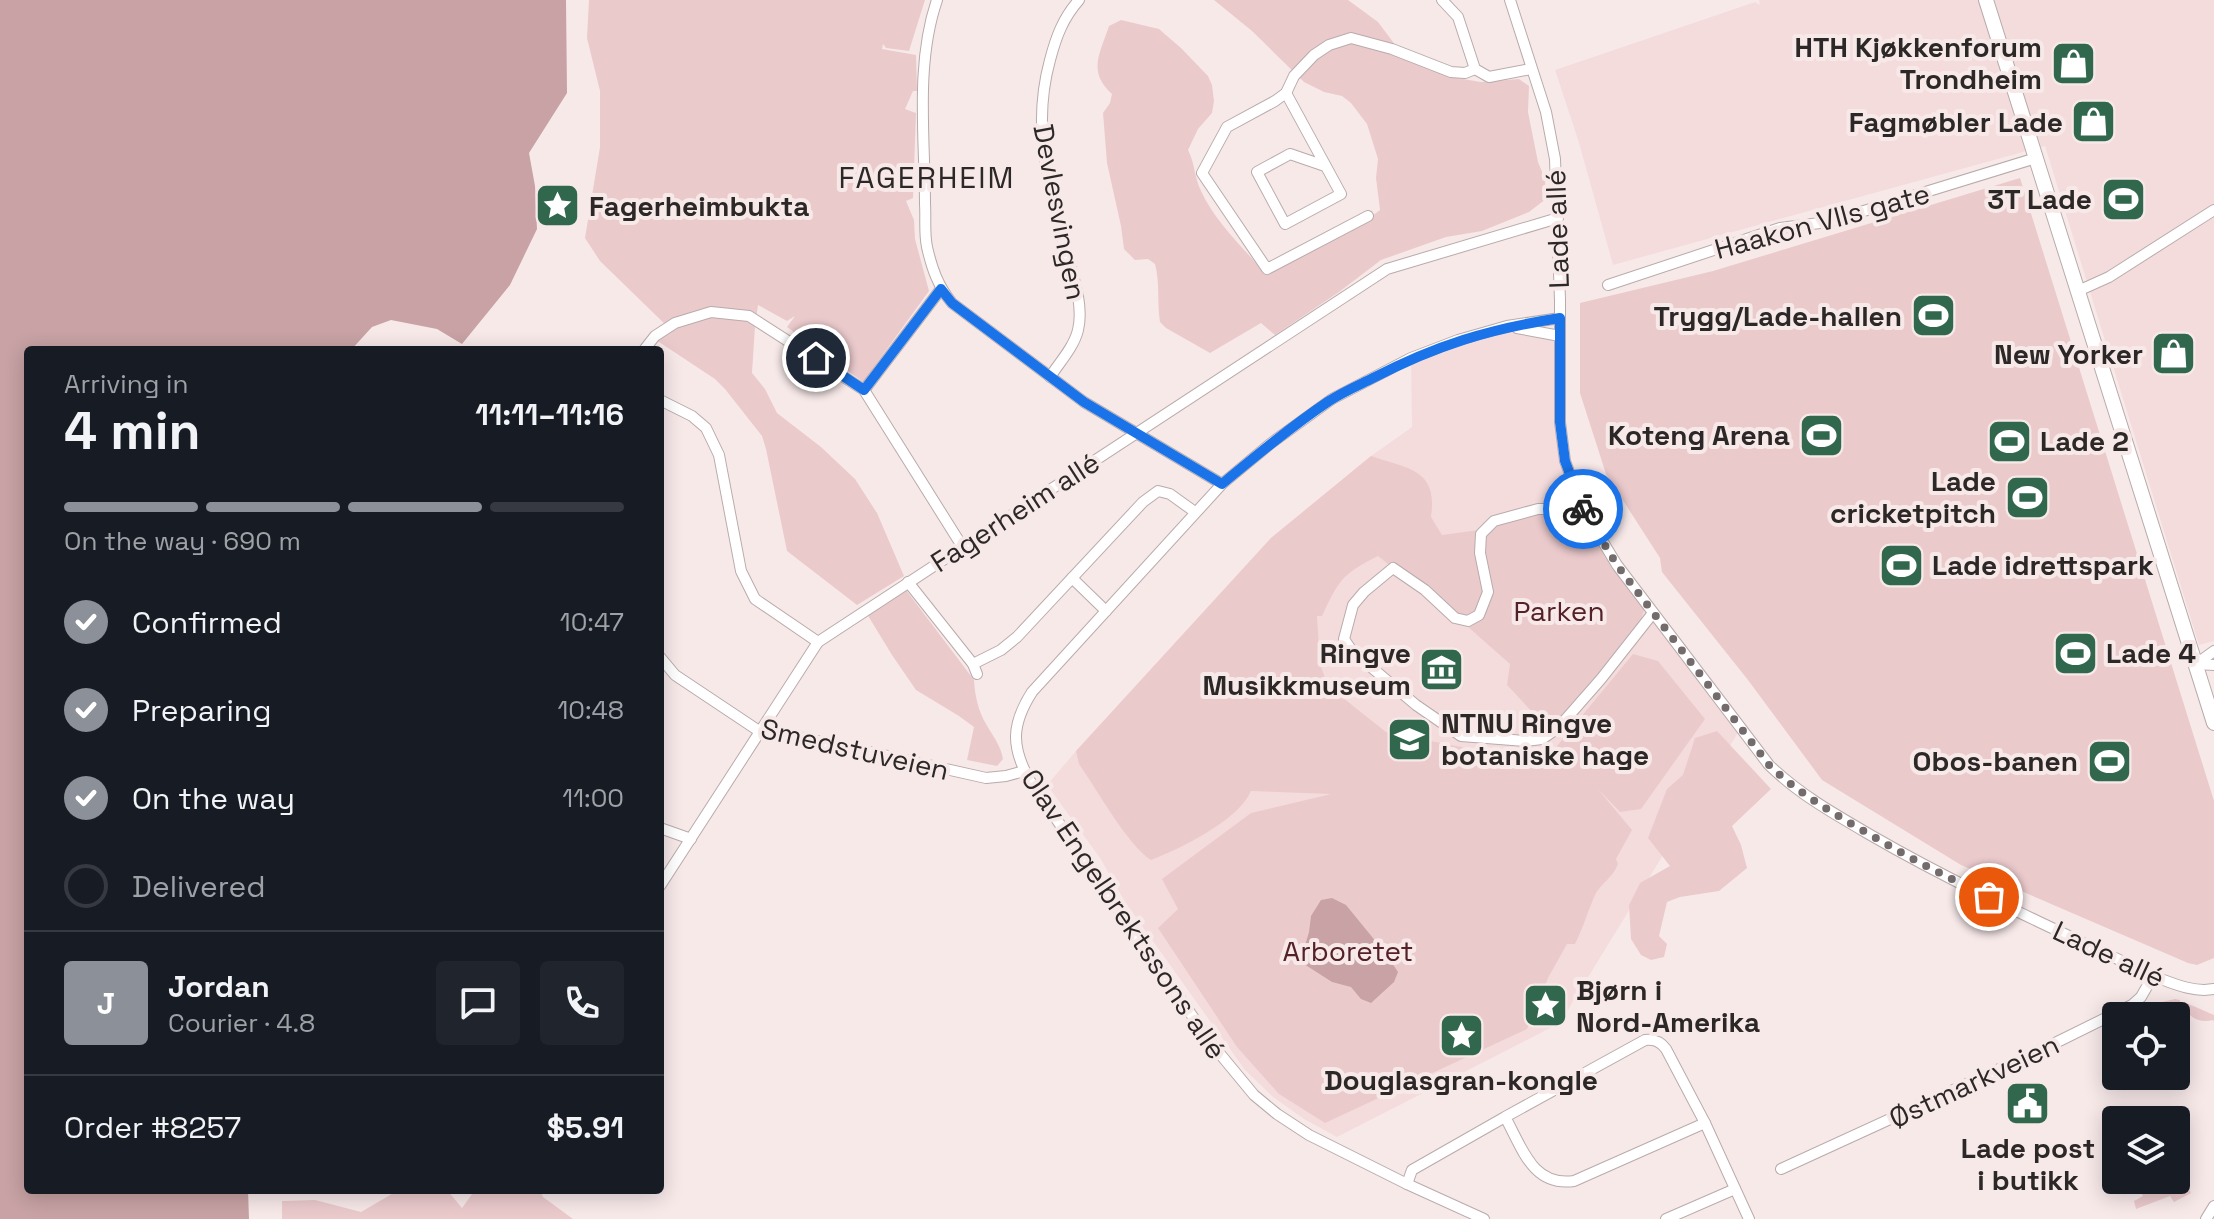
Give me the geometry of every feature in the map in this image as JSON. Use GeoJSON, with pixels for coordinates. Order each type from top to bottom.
{"type":"FeatureCollection","features":[{"type":"Feature","properties":{"kind":"main road"},"geometry":{"type":"LineString","coordinates":[[1986,0],[2214,723]]}},
{"type":"Feature","properties":{"kind":"street"},"geometry":{"type":"LineString","coordinates":[[937,0],[924,71],[923,166],[926,245],[941,289],[952,303],[1084,402],[1222,484]]}},
{"type":"Feature","properties":{"kind":"street","name":"Devlesvingen"},"geometry":{"type":"LineString","coordinates":[[1050,377],[1074,340],[1080,308],[1050,188],[1040,126],[1046,75],[1057,35],[1069,11],[1079,0]]}},
{"type":"Feature","properties":{"kind":"street"},"geometry":{"type":"LineString","coordinates":[[1442,0],[1458,17],[1475,69],[1489,77],[1531,69]]}},
{"type":"Feature","properties":{"kind":"street","name":"Lade allé"},"geometry":{"type":"LineString","coordinates":[[1510,0],[1546,112],[1556,172],[1560,422],[1565,461],[1583,509],[1617,565],[1769,765],[1810,800],[1922,864],[2153,976],[2183,987],[2209,990],[2214,999]]}},
{"type":"Feature","properties":{"kind":"street"},"geometry":{"type":"LineString","coordinates":[[1368,216],[1267,269],[1202,173],[1227,127],[1286,93],[1294,76],[1314,55],[1329,45],[1351,38],[1392,49],[1451,72],[1465,73],[1475,69]]}},
{"type":"Feature","properties":{"kind":"street"},"geometry":{"type":"LineString","coordinates":[[1286,93],[1341,194],[1285,224],[1257,172],[1290,154],[1325,166]]}},
{"type":"Feature","properties":{"kind":"street","name":"Haakon VIIs gate"},"geometry":{"type":"LineString","coordinates":[[1608,285],[1780,228],[1828,222],[2036,158]]}},
{"type":"Feature","properties":{"kind":"street"},"geometry":{"type":"LineString","coordinates":[[2078,291],[2109,277],[2214,210]]}},
{"type":"Feature","properties":{"kind":"street","name":"Fagerheim allé"},"geometry":{"type":"LineString","coordinates":[[664,880],[818,642],[1387,269],[1558,218]]}},
{"type":"Feature","properties":{"kind":"street"},"geometry":{"type":"LineString","coordinates":[[864,390],[941,289]]}},
{"type":"Feature","properties":{"kind":"street"},"geometry":{"type":"LineString","coordinates":[[647,346],[655,336],[675,323],[711,312],[749,316],[864,390],[962,546]]}},
{"type":"Feature","properties":{"kind":"street","name":"Olav Engelbrektssons allé"},"geometry":{"type":"LineString","coordinates":[[1484,1219],[1309,1135],[1277,1114],[1248,1089],[1211,1043],[1024,771],[1015,742],[1019,715],[1040,682],[1222,484],[1270,444],[1332,399],[1411,358],[1507,326],[1560,318]]}},
{"type":"Feature","properties":{"kind":"street","name":"Olav Engelbrektssons allé"},"geometry":{"type":"LineString","coordinates":[[1507,326],[1560,336]]}},
{"type":"Feature","properties":{"kind":"street"},"geometry":{"type":"LineString","coordinates":[[664,402],[692,416],[706,428],[719,455],[741,571],[755,599],[818,642]]}},
{"type":"Feature","properties":{"kind":"street"},"geometry":{"type":"LineString","coordinates":[[908,582],[975,669],[1017,637],[1143,502],[1158,491],[1170,494],[1195,512]]}},
{"type":"Feature","properties":{"kind":"street"},"geometry":{"type":"LineString","coordinates":[[1583,509],[1538,509],[1494,521],[1481,534],[1480,553],[1488,592],[1479,615],[1468,621],[1455,618],[1425,590],[1393,568],[1353,605],[1344,639],[1352,651],[1416,705],[1461,736],[1525,741],[1542,739],[1558,728],[1653,613]]}},
{"type":"Feature","properties":{"kind":"street"},"geometry":{"type":"LineString","coordinates":[[1072,578],[1106,611]]}},
{"type":"Feature","properties":{"kind":"street"},"geometry":{"type":"LineString","coordinates":[[2196,664],[2214,651]]}},
{"type":"Feature","properties":{"kind":"street","name":"Smedstuveien"},"geometry":{"type":"LineString","coordinates":[[664,662],[675,675],[759,731],[986,778],[1024,771]]}},
{"type":"Feature","properties":{"kind":"street"},"geometry":{"type":"LineString","coordinates":[[2196,664],[2214,665]]}},
{"type":"Feature","properties":{"kind":"street"},"geometry":{"type":"LineString","coordinates":[[664,829],[691,839]]}},
{"type":"Feature","properties":{"kind":"street","name":"Østmarkveien"},"geometry":{"type":"LineString","coordinates":[[1781,1169],[2132,1005],[2141,997],[2153,976]]}},
{"type":"Feature","properties":{"kind":"street"},"geometry":{"type":"LineString","coordinates":[[1407,1184],[1412,1170],[1650,1039],[1660,1042],[1666,1049],[1705,1123],[1749,1219]]}},
{"type":"Feature","properties":{"kind":"street"},"geometry":{"type":"LineString","coordinates":[[1505,1117],[1533,1167],[1544,1177],[1560,1183],[1574,1181],[1705,1123]]}},
{"type":"Feature","properties":{"kind":"street"},"geometry":{"type":"LineString","coordinates":[[1666,1219],[1735,1189]]}},
{"type":"Feature","properties":{"kind":"street"},"geometry":{"type":"LineString","coordinates":[[2206,1219],[2214,1206]]}},
{"type":"Feature","properties":{"kind":"shaded area"},"geometry":{"type":"Polygon","coordinates":[[[0,0],[566,0],[567,93],[529,153],[535,186],[537,229],[510,285],[462,344],[437,329],[391,320],[372,327],[355,346],[24,346],[24,1194],[248,1194],[249,1219],[0,1219],[0,0]]]}},
{"type":"Feature","properties":{"kind":"shaded area"},"geometry":{"type":"Polygon","coordinates":[[[1759,0],[2214,0],[2214,641],[2199,645],[2045,146],[1613,265],[1555,70],[1755,2],[1760,5],[1759,0]]]}},
{"type":"Feature","properties":{"kind":"shaded area","name":"NTNU Ringve botaniske hage"},"geometry":{"type":"Polygon","coordinates":[[[1507,326],[1560,336],[1560,422],[1583,509],[1617,565],[1741,728],[1560,1023],[1337,1137],[1273,1097],[1245,1070],[1125,902],[1100,858],[1047,785],[1271,538],[1371,456],[1412,427],[1411,358],[1507,326]]]}},
{"type":"Feature","properties":{"kind":"shaded area"},"geometry":{"type":"Polygon","coordinates":[[[1332,898],[1346,905],[1377,943],[1376,960],[1382,964],[1392,963],[1398,972],[1394,982],[1371,1003],[1361,999],[1351,987],[1332,982],[1304,964],[1302,956],[1311,916],[1321,900],[1332,898]]]}},
{"type":"Feature","properties":{"kind":"green space"},"geometry":{"type":"Polygon","coordinates":[[[589,0],[925,0],[909,51],[886,48],[883,44],[882,49],[916,55],[917,91],[913,91],[905,109],[916,113],[913,198],[906,201],[914,220],[915,239],[929,291],[863,382],[787,327],[795,316],[787,321],[758,305],[755,326],[752,373],[765,389],[777,413],[821,447],[855,479],[877,513],[904,576],[857,605],[787,551],[762,436],[715,379],[656,340],[671,330],[600,261],[585,238],[600,147],[600,91],[587,38],[589,0]]]}},
{"type":"Feature","properties":{"kind":"green space"},"geometry":{"type":"Polygon","coordinates":[[[1214,0],[1348,0],[1378,22],[1402,54],[1428,69],[1481,82],[1519,79],[1529,86],[1528,112],[1538,162],[1545,179],[1546,199],[1529,212],[1482,231],[1446,237],[1381,260],[1275,335],[1261,323],[1210,353],[1166,328],[1160,322],[1155,264],[1148,259],[1135,260],[1124,249],[1107,163],[1103,113],[1112,94],[1100,78],[1098,62],[1109,26],[1121,20],[1159,29],[1208,76],[1214,101],[1212,113],[1198,129],[1188,150],[1199,186],[1212,211],[1265,271],[1363,223],[1380,210],[1376,178],[1378,159],[1367,124],[1351,103],[1342,96],[1324,92],[1304,82],[1252,31],[1214,0]]]}},
{"type":"Feature","properties":{"kind":"green space","name":"Lade idrettspark"},"geometry":{"type":"Polygon","coordinates":[[[2020,178],[2214,801],[2214,958],[2197,965],[1961,865],[1822,780],[1662,572],[1660,558],[1606,474],[1580,393],[1580,303],[1713,271],[2020,178]]]}},
{"type":"Feature","properties":{"kind":"green space","name":"NTNU Ringve botaniske hage"},"geometry":{"type":"Polygon","coordinates":[[[1371,456],[1409,468],[1425,480],[1432,501],[1431,517],[1442,535],[1486,529],[1481,534],[1488,592],[1479,615],[1455,618],[1378,556],[1343,579],[1322,616],[1317,616],[1320,664],[1328,686],[1386,732],[1481,751],[1508,750],[1572,759],[1557,746],[1633,654],[1658,661],[1705,719],[1641,809],[1620,812],[1597,788],[1632,830],[1616,859],[1616,869],[1595,895],[1575,944],[1567,944],[1548,978],[1527,1029],[1325,1123],[1279,1094],[1237,1047],[1158,928],[1178,909],[1162,879],[1251,813],[1331,794],[1251,791],[1222,823],[1151,860],[1132,842],[1113,816],[1079,764],[1076,751],[1271,538],[1371,456]]]}},
{"type":"Feature","properties":{"kind":"green space","name":"Parken"},"geometry":{"type":"Polygon","coordinates":[[[1578,511],[1599,548],[1645,607],[1638,629],[1551,732],[1507,685],[1510,664],[1467,626],[1482,618],[1491,597],[1492,584],[1483,551],[1486,538],[1493,528],[1519,516],[1578,511]]]}},
{"type":"Feature","properties":{"kind":"green space"},"geometry":{"type":"Polygon","coordinates":[[[906,590],[974,680],[981,713],[1002,754],[1003,759],[997,766],[967,760],[974,727],[916,690],[867,614],[906,590]]]}},
{"type":"Feature","properties":{"kind":"green space"},"geometry":{"type":"Polygon","coordinates":[[[1717,731],[1771,789],[1732,826],[1747,868],[1719,891],[1667,902],[1659,936],[1667,944],[1664,957],[1651,960],[1641,955],[1631,939],[1629,905],[1640,883],[1670,866],[1648,838],[1667,789],[1683,775],[1695,738],[1717,731]]]}},
{"type":"Feature","properties":{"kind":"green space"},"geometry":{"type":"Polygon","coordinates":[[[2190,1005],[2214,1015],[2214,1022],[2213,1020],[2194,1018],[2190,1014],[2190,1005]]]}},
{"type":"Feature","properties":{"kind":"green space"},"geometry":{"type":"Polygon","coordinates":[[[392,1194],[450,1194],[462,1208],[472,1194],[542,1194],[573,1219],[282,1219],[282,1201],[315,1200],[361,1212],[392,1194]]]}},
{"type":"Feature","properties":{"kind":"green space"},"geometry":{"type":"Polygon","coordinates":[[[2189,1194],[2174,1202],[2170,1196],[2136,1209],[2134,1201],[2143,1196],[2189,1194]]]}},
{"type":"Feature","properties":{"kind":"way so far"},"geometry":{"type":"LineString","coordinates":[[1583,509],[1617,565],[1769,765],[1785,781],[1810,800],[1903,854],[1989,897]]}},
{"type":"Feature","properties":{"kind":"place","name":"HTH Kjøkkenforum Trondheim"},"geometry":{"type":"Point","coordinates":[2073,63]}},
{"type":"Feature","properties":{"kind":"place","name":"Fagmøbler Lade"},"geometry":{"type":"Point","coordinates":[2094,122]}},
{"type":"Feature","properties":{"kind":"place","name":"3T Lade"},"geometry":{"type":"Point","coordinates":[2123,199]}},
{"type":"Feature","properties":{"kind":"place","name":"Fagerheimbukta"},"geometry":{"type":"Point","coordinates":[558,206]}},
{"type":"Feature","properties":{"kind":"place","name":"Trygg/Lade-hallen"},"geometry":{"type":"Point","coordinates":[1933,316]}},
{"type":"Feature","properties":{"kind":"place","name":"New Yorker"},"geometry":{"type":"Point","coordinates":[2174,354]}},
{"type":"Feature","properties":{"kind":"place","name":"Koteng Arena"},"geometry":{"type":"Point","coordinates":[1821,435]}},
{"type":"Feature","properties":{"kind":"place","name":"Lade 2"},"geometry":{"type":"Point","coordinates":[2009,441]}},
{"type":"Feature","properties":{"kind":"place","name":"Lade cricketpitch"},"geometry":{"type":"Point","coordinates":[2027,497]}},
{"type":"Feature","properties":{"kind":"place","name":"Lade idrettspark"},"geometry":{"type":"Point","coordinates":[1901,565]}},
{"type":"Feature","properties":{"kind":"place","name":"Lade 4"},"geometry":{"type":"Point","coordinates":[2075,653]}},
{"type":"Feature","properties":{"kind":"place","name":"Ringve Musikkmuseum"},"geometry":{"type":"Point","coordinates":[1442,669]}},
{"type":"Feature","properties":{"kind":"place","name":"NTNU Ringve botaniske hage"},"geometry":{"type":"Point","coordinates":[1410,739]}},
{"type":"Feature","properties":{"kind":"place","name":"Obos-banen"},"geometry":{"type":"Point","coordinates":[2109,761]}},
{"type":"Feature","properties":{"kind":"place","name":"Bjørn i Nord-Amerika"},"geometry":{"type":"Point","coordinates":[1545,1006]}},
{"type":"Feature","properties":{"kind":"place","name":"Douglasgran-kongle"},"geometry":{"type":"Point","coordinates":[1461,1035]}},
{"type":"Feature","properties":{"kind":"place","name":"Lade post i butikk"},"geometry":{"type":"Point","coordinates":[2028,1103]}},
{"type":"Feature","properties":{"kind":"district","name":"FAGERHEIM"},"geometry":{"type":"Point","coordinates":[927,178]}},
{"type":"Feature","properties":{"kind":"route"},"geometry":{"type":"LineString","coordinates":[[816,358],[864,390],[941,289],[952,303],[1084,402],[1222,484],[1332,399],[1411,358],[1507,326],[1560,318],[1560,422],[1565,461],[1583,509]]}},
{"type":"Feature","properties":{"kind":"park label","name":"Arboretet"},"geometry":{"type":"Point","coordinates":[1348,951]}}]}
